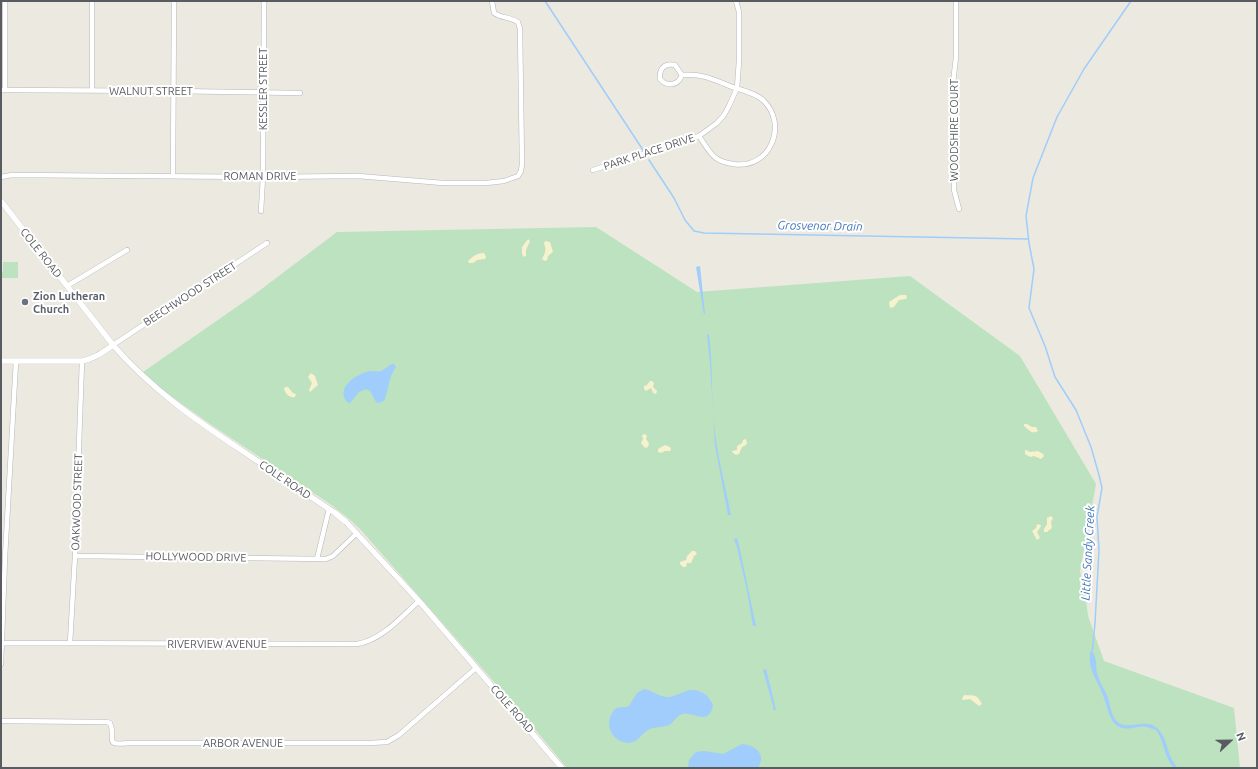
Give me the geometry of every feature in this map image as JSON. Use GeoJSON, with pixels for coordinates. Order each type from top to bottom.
{"type":"FeatureCollection","features":[{"type":"Feature","properties":{"kind":"street"},"geometry":{"type":"LineString","coordinates":[[3,90],[5,1]]}},
{"type":"Feature","properties":{"kind":"street"},"geometry":{"type":"LineString","coordinates":[[92,1],[92,90]]}},
{"type":"Feature","properties":{"kind":"street"},"geometry":{"type":"LineString","coordinates":[[174,1],[174,176]]}},
{"type":"Feature","properties":{"kind":"street","name":"KESSLER STREET"},"geometry":{"type":"LineString","coordinates":[[261,211],[263,176],[264,1]]}},
{"type":"Feature","properties":{"kind":"street","name":"ROMAN DRIVE"},"geometry":{"type":"LineString","coordinates":[[1,177],[12,175],[358,176],[443,183],[486,183],[504,181],[518,176],[521,171],[522,164],[520,30],[518,22],[498,16],[494,13],[492,1]]}},
{"type":"Feature","properties":{"kind":"street","name":"PARK PLACE DRIVE"},"geometry":{"type":"LineString","coordinates":[[592,170],[699,136],[717,123],[724,115],[730,106],[737,88],[739,61],[739,12],[736,1]]}},
{"type":"Feature","properties":{"kind":"street","name":"WOODSHIRE COURT"},"geometry":{"type":"LineString","coordinates":[[956,1],[956,57],[952,92],[954,190],[960,209]]}},
{"type":"Feature","properties":{"kind":"street"},"geometry":{"type":"LineString","coordinates":[[669,64],[675,65],[682,75],[676,83],[671,85],[663,82],[660,78],[660,70],[669,64]]}},
{"type":"Feature","properties":{"kind":"street"},"geometry":{"type":"LineString","coordinates":[[682,75],[693,74],[703,76],[737,88],[761,99],[771,111],[774,118],[775,133],[772,144],[767,152],[752,163],[739,165],[727,163],[715,158],[706,148],[699,136]]}},
{"type":"Feature","properties":{"kind":"street","name":"WALNUT STREET"},"geometry":{"type":"LineString","coordinates":[[3,90],[173,90],[300,93]]}},
{"type":"Feature","properties":{"kind":"street","name":"COLE ROAD"},"geometry":{"type":"LineString","coordinates":[[1,200],[113,345],[132,365],[166,396],[210,429],[346,522],[419,601],[562,768]]}},
{"type":"Feature","properties":{"kind":"street","name":"BEECHWOOD STREET"},"geometry":{"type":"LineString","coordinates":[[113,345],[266,244]]}},
{"type":"Feature","properties":{"kind":"street"},"geometry":{"type":"LineString","coordinates":[[67,286],[126,250]]}},
{"type":"Feature","properties":{"kind":"street"},"geometry":{"type":"LineString","coordinates":[[1,361],[90,360],[113,345]]}},
{"type":"Feature","properties":{"kind":"street","name":"OAKWOOD STREET"},"geometry":{"type":"LineString","coordinates":[[70,643],[75,556],[82,361]]}},
{"type":"Feature","properties":{"kind":"street"},"geometry":{"type":"LineString","coordinates":[[1,664],[3,557],[16,362]]}},
{"type":"Feature","properties":{"kind":"street"},"geometry":{"type":"LineString","coordinates":[[317,559],[328,509]]}},
{"type":"Feature","properties":{"kind":"street","name":"HOLLYWOOD DRIVE"},"geometry":{"type":"LineString","coordinates":[[75,556],[326,559],[333,556],[357,533]]}},
{"type":"Feature","properties":{"kind":"street","name":"RIVERVIEW AVENUE"},"geometry":{"type":"LineString","coordinates":[[1,643],[357,644],[364,643],[378,636],[419,601]]}},
{"type":"Feature","properties":{"kind":"street","name":"ARBOR AVENUE"},"geometry":{"type":"LineString","coordinates":[[1,720],[107,722],[110,723],[112,739],[116,744],[387,742],[399,735],[476,668]]}},
{"type":"Feature","properties":{"kind":"green space"},"geometry":{"type":"Polygon","coordinates":[[[596,227],[697,292],[910,276],[1020,356],[1096,484],[1080,571],[1088,616],[1104,661],[1234,708],[1240,768],[567,768],[524,716],[360,529],[330,504],[169,395],[143,372],[251,297],[337,232],[596,227]]]}},
{"type":"Feature","properties":{"kind":"green space"},"geometry":{"type":"Polygon","coordinates":[[[3,262],[18,262],[18,278],[2,278],[1,299],[1,272],[3,272],[3,262]]]}},
{"type":"Feature","properties":{"kind":"sand"},"geometry":{"type":"Polygon","coordinates":[[[528,239],[530,241],[526,250],[526,256],[524,257],[522,254],[522,247],[528,239]]]}},
{"type":"Feature","properties":{"kind":"sand"},"geometry":{"type":"Polygon","coordinates":[[[545,241],[550,242],[553,252],[545,261],[542,259],[545,252],[545,241]]]}},
{"type":"Feature","properties":{"kind":"sand"},"geometry":{"type":"Polygon","coordinates":[[[484,253],[486,257],[485,259],[469,263],[468,261],[473,256],[484,253]]]}},
{"type":"Feature","properties":{"kind":"sand"},"geometry":{"type":"Polygon","coordinates":[[[900,295],[906,295],[907,297],[906,299],[899,300],[894,307],[890,308],[889,302],[900,295]]]}},
{"type":"Feature","properties":{"kind":"sand"},"geometry":{"type":"Polygon","coordinates":[[[311,373],[315,376],[318,385],[310,392],[309,390],[312,383],[308,377],[311,373]]]}},
{"type":"Feature","properties":{"kind":"sand"},"geometry":{"type":"Polygon","coordinates":[[[650,381],[654,383],[653,387],[657,391],[656,394],[653,393],[651,388],[646,391],[644,389],[644,386],[650,381]]]}},
{"type":"Feature","properties":{"kind":"sand"},"geometry":{"type":"Polygon","coordinates":[[[285,387],[288,387],[293,393],[296,394],[295,397],[291,397],[287,394],[284,389],[285,387]]]}},
{"type":"Feature","properties":{"kind":"sand"},"geometry":{"type":"Polygon","coordinates":[[[1024,424],[1036,427],[1038,431],[1030,431],[1024,426],[1024,424]]]}},
{"type":"Feature","properties":{"kind":"sand"},"geometry":{"type":"Polygon","coordinates":[[[645,434],[649,443],[648,447],[645,448],[641,443],[643,439],[642,435],[645,434]]]}},
{"type":"Feature","properties":{"kind":"sand"},"geometry":{"type":"Polygon","coordinates":[[[746,439],[747,443],[742,447],[739,454],[736,455],[733,453],[732,451],[737,450],[737,446],[746,439]]]}},
{"type":"Feature","properties":{"kind":"sand"},"geometry":{"type":"Polygon","coordinates":[[[665,445],[670,447],[671,450],[661,453],[658,452],[658,449],[665,445]]]}},
{"type":"Feature","properties":{"kind":"sand"},"geometry":{"type":"Polygon","coordinates":[[[1025,450],[1030,452],[1038,451],[1044,456],[1041,459],[1034,456],[1030,457],[1025,454],[1025,450]]]}},
{"type":"Feature","properties":{"kind":"sand"},"geometry":{"type":"Polygon","coordinates":[[[1051,516],[1053,518],[1051,522],[1052,528],[1047,532],[1044,532],[1047,524],[1047,518],[1051,516]]]}},
{"type":"Feature","properties":{"kind":"sand"},"geometry":{"type":"Polygon","coordinates":[[[1037,524],[1041,525],[1037,532],[1040,538],[1037,540],[1032,531],[1036,528],[1037,524]]]}},
{"type":"Feature","properties":{"kind":"sand"},"geometry":{"type":"Polygon","coordinates":[[[692,551],[695,551],[697,554],[694,556],[691,563],[687,563],[686,567],[683,567],[680,562],[686,560],[687,556],[692,551]]]}},
{"type":"Feature","properties":{"kind":"sand"},"geometry":{"type":"Polygon","coordinates":[[[964,695],[973,695],[980,700],[982,704],[979,706],[970,699],[963,700],[964,695]]]}},
{"type":"Feature","properties":{"kind":"water"},"geometry":{"type":"Polygon","coordinates":[[[700,266],[705,314],[704,315],[696,267],[700,266]]]}},
{"type":"Feature","properties":{"kind":"water"},"geometry":{"type":"Polygon","coordinates":[[[707,334],[709,335],[712,368],[713,412],[707,334]]]}},
{"type":"Feature","properties":{"kind":"water"},"geometry":{"type":"Polygon","coordinates":[[[392,364],[396,367],[391,375],[384,401],[378,403],[376,402],[370,391],[366,389],[359,392],[350,403],[348,403],[344,397],[344,392],[345,387],[349,382],[365,372],[381,371],[392,364]]]}},
{"type":"Feature","properties":{"kind":"water"},"geometry":{"type":"Polygon","coordinates":[[[713,415],[715,436],[731,515],[728,515],[715,445],[713,415]]]}},
{"type":"Feature","properties":{"kind":"water"},"geometry":{"type":"Polygon","coordinates":[[[737,538],[756,626],[753,626],[747,591],[734,539],[737,538]]]}},
{"type":"Feature","properties":{"kind":"water"},"geometry":{"type":"Polygon","coordinates":[[[1090,652],[1093,652],[1095,655],[1096,670],[1107,695],[1112,714],[1116,720],[1123,725],[1148,724],[1157,728],[1164,737],[1171,758],[1178,768],[1174,768],[1170,763],[1156,730],[1147,727],[1122,728],[1114,723],[1102,691],[1092,671],[1090,665],[1090,652]]]}},
{"type":"Feature","properties":{"kind":"water"},"geometry":{"type":"Polygon","coordinates":[[[766,669],[776,710],[773,710],[763,670],[766,669]]]}},
{"type":"Feature","properties":{"kind":"water"},"geometry":{"type":"Polygon","coordinates":[[[644,689],[668,697],[696,690],[707,696],[713,706],[711,712],[707,716],[704,717],[690,714],[680,715],[669,725],[648,730],[634,742],[622,742],[613,735],[609,725],[611,714],[617,708],[629,706],[637,693],[644,689]]]}},
{"type":"Feature","properties":{"kind":"water"},"geometry":{"type":"Polygon","coordinates":[[[742,744],[751,746],[758,751],[761,758],[758,768],[688,768],[689,760],[696,752],[704,751],[723,754],[742,744]]]}},
{"type":"Feature","properties":{"kind":"waterway","name":"Grosvenor Drain"},"geometry":{"type":"LineString","coordinates":[[545,1],[643,150]]}},
{"type":"Feature","properties":{"kind":"waterway","name":"Little Sandy Creek"},"geometry":{"type":"LineString","coordinates":[[1092,653],[1099,550],[1097,517],[1102,488],[1091,447],[1076,410],[1055,377],[1045,346],[1029,308],[1034,269],[1026,216],[1033,178],[1057,117],[1084,69],[1131,1]]}},
{"type":"Feature","properties":{"kind":"waterway","name":"Grosvenor Drain"},"geometry":{"type":"LineString","coordinates":[[649,160],[674,198],[685,220],[694,231],[704,233],[1028,239]]}},
{"type":"Feature","properties":{"kind":"place","name":"Zion Lutheran Church"},"geometry":{"type":"Point","coordinates":[25,302]}}]}
